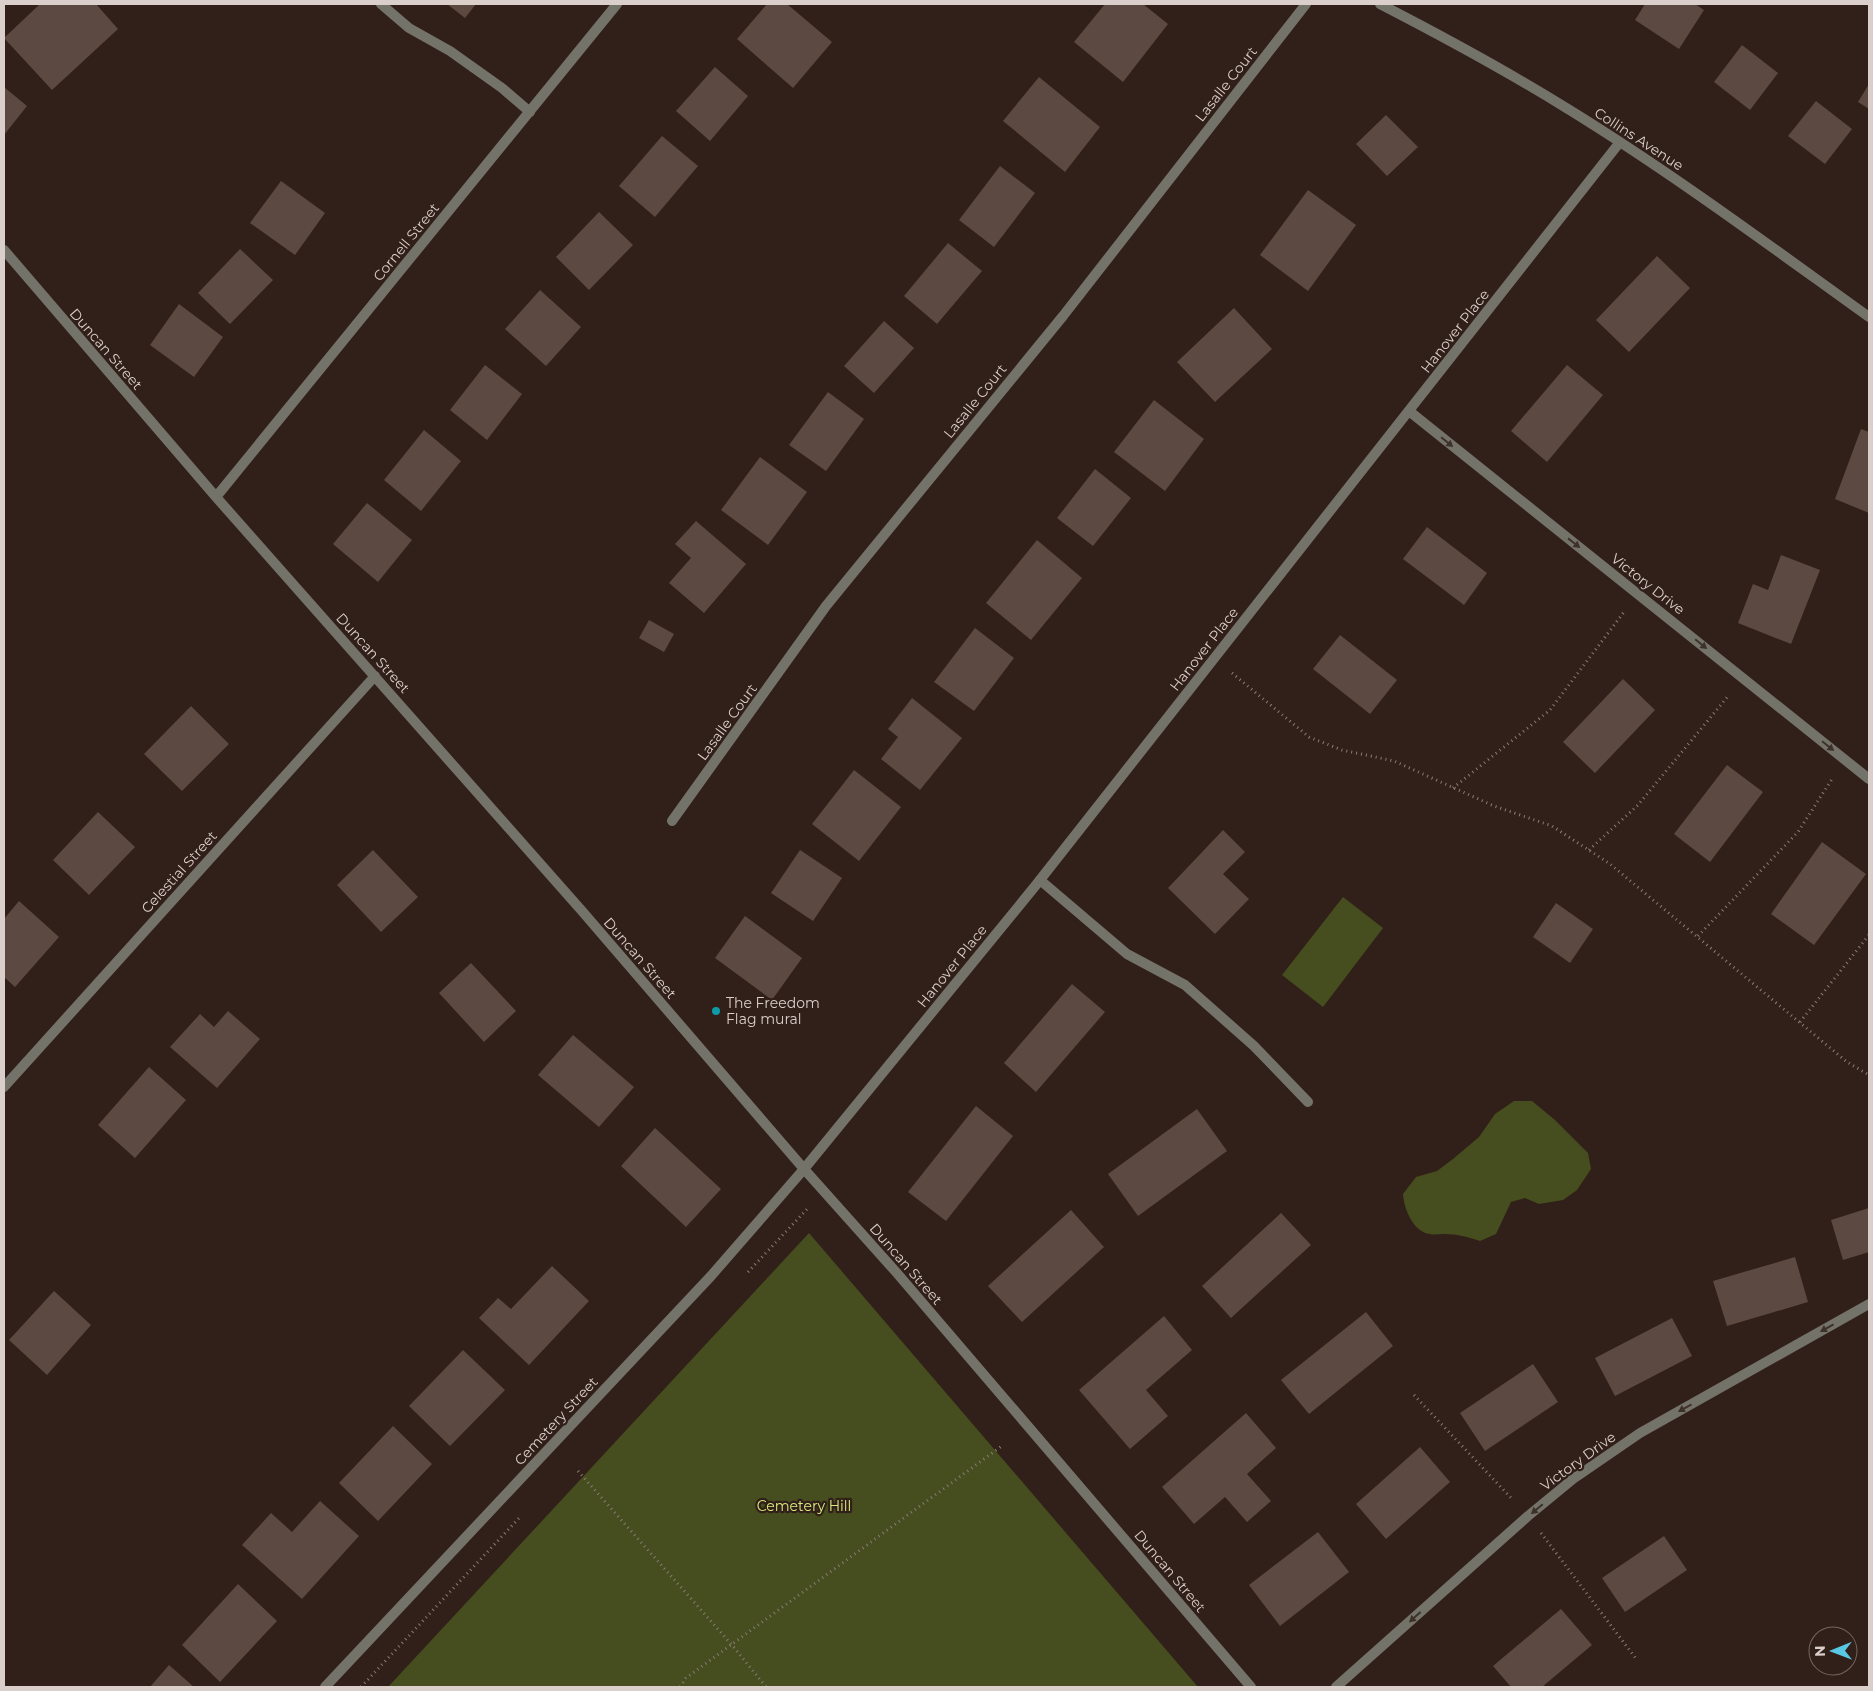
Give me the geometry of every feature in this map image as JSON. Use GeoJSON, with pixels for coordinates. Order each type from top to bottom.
{"type":"FeatureCollection","features":[{"type":"Feature","properties":{"kind":"street"},"geometry":{"type":"LineString","coordinates":[[381,4],[409,28],[450,52],[502,88],[530,112]]}},
{"type":"Feature","properties":{"kind":"street","name":"Cornell Street"},"geometry":{"type":"LineString","coordinates":[[216,497],[617,4]]}},
{"type":"Feature","properties":{"kind":"street","name":"Lasalle Court"},"geometry":{"type":"LineString","coordinates":[[672,821],[826,606],[1063,316],[1306,4]]}},
{"type":"Feature","properties":{"kind":"street","name":"Collins Avenue"},"geometry":{"type":"LineString","coordinates":[[1380,4],[1464,48],[1567,108],[1666,172],[1869,317]]}},
{"type":"Feature","properties":{"kind":"street","name":"Hanover Place"},"geometry":{"type":"LineString","coordinates":[[804,1169],[1040,880],[1620,142]]}},
{"type":"Feature","properties":{"kind":"street","name":"Duncan Street"},"geometry":{"type":"LineString","coordinates":[[4,250],[216,497],[582,911],[804,1169],[896,1272],[1251,1687]]}},
{"type":"Feature","properties":{"kind":"street","name":"Victory Drive"},"geometry":{"type":"LineString","coordinates":[[1409,411],[1869,779]]}},
{"type":"Feature","properties":{"kind":"street","name":"Celestial Street"},"geometry":{"type":"LineString","coordinates":[[4,1087],[375,676]]}},
{"type":"Feature","properties":{"kind":"street"},"geometry":{"type":"LineString","coordinates":[[1040,880],[1127,954],[1185,985],[1254,1046],[1308,1102]]}},
{"type":"Feature","properties":{"kind":"street","name":"Cemetery Street"},"geometry":{"type":"LineString","coordinates":[[325,1687],[710,1276],[804,1169]]}},
{"type":"Feature","properties":{"kind":"street","name":"Victory Drive"},"geometry":{"type":"LineString","coordinates":[[1336,1687],[1528,1516],[1573,1479],[1640,1433],[1869,1304]]}},
{"type":"Feature","properties":{"kind":"path"},"geometry":{"type":"LineString","coordinates":[[1453,788],[1550,710],[1638,594]]}},
{"type":"Feature","properties":{"kind":"path"},"geometry":{"type":"LineString","coordinates":[[1215,658],[1309,737],[1342,750],[1394,761],[1494,806],[1552,826],[1610,864],[1847,1062],[1869,1076]]}},
{"type":"Feature","properties":{"kind":"path"},"geometry":{"type":"LineString","coordinates":[[1589,850],[1638,805],[1743,678]]}},
{"type":"Feature","properties":{"kind":"path"},"geometry":{"type":"LineString","coordinates":[[1698,936],[1798,832],[1845,759]]}},
{"type":"Feature","properties":{"kind":"path"},"geometry":{"type":"LineString","coordinates":[[1800,1022],[1869,935]]}},
{"type":"Feature","properties":{"kind":"path"},"geometry":{"type":"LineString","coordinates":[[1414,1395],[1528,1516],[1637,1660]]}},
{"type":"Feature","properties":{"kind":"path"},"geometry":{"type":"LineString","coordinates":[[680,1687],[686,1678],[1003,1446]]}},
{"type":"Feature","properties":{"kind":"path"},"geometry":{"type":"LineString","coordinates":[[578,1471],[732,1645],[766,1687]]}},
{"type":"Feature","properties":{"kind":"green space"},"geometry":{"type":"Polygon","coordinates":[[[1343,897],[1383,928],[1323,1007],[1282,975],[1343,897]]]}},
{"type":"Feature","properties":{"kind":"green space"},"geometry":{"type":"Polygon","coordinates":[[[1514,1101],[1532,1101],[1555,1120],[1588,1153],[1591,1169],[1577,1190],[1563,1200],[1539,1204],[1525,1198],[1511,1202],[1496,1234],[1480,1241],[1454,1235],[1429,1234],[1418,1229],[1407,1212],[1403,1194],[1416,1177],[1437,1171],[1453,1159],[1479,1137],[1495,1114],[1514,1101]]]}},
{"type":"Feature","properties":{"kind":"green space","name":"Cemetery Hill"},"geometry":{"type":"Polygon","coordinates":[[[809,1233],[1198,1687],[388,1687],[809,1233]]]}},
{"type":"Feature","properties":{"kind":"building"},"geometry":{"type":"Polygon","coordinates":[[[40,4],[96,4],[118,29],[52,90],[4,38],[40,4]]]}},
{"type":"Feature","properties":{"kind":"building"},"geometry":{"type":"Polygon","coordinates":[[[447,4],[476,4],[465,18],[447,4]]]}},
{"type":"Feature","properties":{"kind":"building"},"geometry":{"type":"Polygon","coordinates":[[[767,4],[787,4],[832,42],[793,88],[737,39],[767,4]]]}},
{"type":"Feature","properties":{"kind":"building"},"geometry":{"type":"Polygon","coordinates":[[[1105,4],[1143,4],[1168,24],[1123,82],[1074,42],[1105,4]]]}},
{"type":"Feature","properties":{"kind":"building"},"geometry":{"type":"Polygon","coordinates":[[[1645,4],[1695,4],[1704,10],[1679,49],[1635,20],[1645,4]]]}},
{"type":"Feature","properties":{"kind":"building"},"geometry":{"type":"Polygon","coordinates":[[[1742,45],[1778,73],[1750,110],[1714,82],[1742,45]]]}},
{"type":"Feature","properties":{"kind":"building"},"geometry":{"type":"Polygon","coordinates":[[[715,67],[748,96],[710,141],[676,111],[715,67]]]}},
{"type":"Feature","properties":{"kind":"building"},"geometry":{"type":"Polygon","coordinates":[[[1039,77],[1100,127],[1065,172],[1003,121],[1039,77]]]}},
{"type":"Feature","properties":{"kind":"building"},"geometry":{"type":"Polygon","coordinates":[[[1869,84],[1869,109],[1858,102],[1869,84]]]}},
{"type":"Feature","properties":{"kind":"building"},"geometry":{"type":"Polygon","coordinates":[[[4,87],[27,106],[4,135],[4,87]]]}},
{"type":"Feature","properties":{"kind":"building"},"geometry":{"type":"Polygon","coordinates":[[[1816,101],[1852,129],[1825,164],[1788,136],[1816,101]]]}},
{"type":"Feature","properties":{"kind":"building"},"geometry":{"type":"Polygon","coordinates":[[[1386,115],[1418,147],[1387,176],[1356,144],[1386,115]]]}},
{"type":"Feature","properties":{"kind":"building"},"geometry":{"type":"Polygon","coordinates":[[[662,136],[698,166],[655,217],[619,186],[662,136]]]}},
{"type":"Feature","properties":{"kind":"building"},"geometry":{"type":"Polygon","coordinates":[[[1000,166],[1035,193],[994,247],[959,220],[1000,166]]]}},
{"type":"Feature","properties":{"kind":"building"},"geometry":{"type":"Polygon","coordinates":[[[281,181],[325,213],[295,255],[250,223],[281,181]]]}},
{"type":"Feature","properties":{"kind":"building"},"geometry":{"type":"Polygon","coordinates":[[[1308,190],[1356,225],[1308,291],[1260,255],[1308,190]]]}},
{"type":"Feature","properties":{"kind":"building"},"geometry":{"type":"Polygon","coordinates":[[[599,212],[633,245],[589,290],[556,257],[599,212]]]}},
{"type":"Feature","properties":{"kind":"building"},"geometry":{"type":"Polygon","coordinates":[[[948,243],[982,271],[937,324],[904,296],[948,243]]]}},
{"type":"Feature","properties":{"kind":"building"},"geometry":{"type":"Polygon","coordinates":[[[240,249],[273,280],[230,324],[198,293],[240,249]]]}},
{"type":"Feature","properties":{"kind":"building"},"geometry":{"type":"Polygon","coordinates":[[[1657,256],[1690,288],[1629,352],[1596,320],[1657,256]]]}},
{"type":"Feature","properties":{"kind":"building"},"geometry":{"type":"Polygon","coordinates":[[[540,290],[581,327],[546,366],[505,329],[540,290]]]}},
{"type":"Feature","properties":{"kind":"building"},"geometry":{"type":"Polygon","coordinates":[[[179,304],[223,337],[194,377],[150,345],[179,304]]]}},
{"type":"Feature","properties":{"kind":"building"},"geometry":{"type":"Polygon","coordinates":[[[1234,308],[1272,349],[1215,402],[1177,362],[1234,308]]]}},
{"type":"Feature","properties":{"kind":"building"},"geometry":{"type":"Polygon","coordinates":[[[884,321],[914,348],[874,393],[844,366],[884,321]]]}},
{"type":"Feature","properties":{"kind":"building"},"geometry":{"type":"Polygon","coordinates":[[[485,365],[522,394],[487,440],[450,410],[485,365]]]}},
{"type":"Feature","properties":{"kind":"building"},"geometry":{"type":"Polygon","coordinates":[[[1567,365],[1603,395],[1547,462],[1511,431],[1567,365]]]}},
{"type":"Feature","properties":{"kind":"building"},"geometry":{"type":"Polygon","coordinates":[[[828,392],[864,419],[826,471],[789,445],[828,392]]]}},
{"type":"Feature","properties":{"kind":"building"},"geometry":{"type":"Polygon","coordinates":[[[1154,400],[1204,439],[1165,491],[1114,452],[1154,400]]]}},
{"type":"Feature","properties":{"kind":"building"},"geometry":{"type":"Polygon","coordinates":[[[1861,429],[1869,432],[1869,513],[1835,499],[1861,429]]]}},
{"type":"Feature","properties":{"kind":"building"},"geometry":{"type":"Polygon","coordinates":[[[424,430],[461,461],[421,511],[384,480],[424,430]]]}},
{"type":"Feature","properties":{"kind":"building"},"geometry":{"type":"Polygon","coordinates":[[[760,457],[807,492],[768,545],[721,510],[760,457]]]}},
{"type":"Feature","properties":{"kind":"building"},"geometry":{"type":"Polygon","coordinates":[[[1095,469],[1131,498],[1093,546],[1057,518],[1095,469]]]}},
{"type":"Feature","properties":{"kind":"building"},"geometry":{"type":"Polygon","coordinates":[[[367,503],[412,540],[378,582],[333,544],[367,503]]]}},
{"type":"Feature","properties":{"kind":"building"},"geometry":{"type":"Polygon","coordinates":[[[696,521],[746,564],[704,613],[669,583],[691,558],[675,544],[696,521]]]}},
{"type":"Feature","properties":{"kind":"building"},"geometry":{"type":"Polygon","coordinates":[[[1427,527],[1487,573],[1464,605],[1403,559],[1427,527]]]}},
{"type":"Feature","properties":{"kind":"building"},"geometry":{"type":"Polygon","coordinates":[[[1037,540],[1082,578],[1031,640],[986,603],[1037,540]]]}},
{"type":"Feature","properties":{"kind":"building"},"geometry":{"type":"Polygon","coordinates":[[[1781,555],[1820,570],[1791,644],[1738,623],[1753,584],[1768,590],[1781,555]]]}},
{"type":"Feature","properties":{"kind":"building"},"geometry":{"type":"Polygon","coordinates":[[[649,620],[674,634],[664,652],[639,638],[649,620]]]}},
{"type":"Feature","properties":{"kind":"building"},"geometry":{"type":"Polygon","coordinates":[[[975,628],[1014,658],[974,711],[934,682],[975,628]]]}},
{"type":"Feature","properties":{"kind":"building"},"geometry":{"type":"Polygon","coordinates":[[[1340,635],[1397,680],[1370,714],[1313,669],[1340,635]]]}},
{"type":"Feature","properties":{"kind":"building"},"geometry":{"type":"Polygon","coordinates":[[[1623,679],[1655,710],[1595,773],[1563,742],[1623,679]]]}},
{"type":"Feature","properties":{"kind":"building"},"geometry":{"type":"Polygon","coordinates":[[[912,698],[962,738],[920,790],[881,759],[898,737],[888,729],[912,698]]]}},
{"type":"Feature","properties":{"kind":"building"},"geometry":{"type":"Polygon","coordinates":[[[191,706],[229,744],[182,791],[144,754],[191,706]]]}},
{"type":"Feature","properties":{"kind":"building"},"geometry":{"type":"Polygon","coordinates":[[[1727,765],[1763,792],[1710,862],[1674,834],[1727,765]]]}},
{"type":"Feature","properties":{"kind":"building"},"geometry":{"type":"Polygon","coordinates":[[[854,770],[901,807],[859,861],[812,824],[854,770]]]}},
{"type":"Feature","properties":{"kind":"building"},"geometry":{"type":"Polygon","coordinates":[[[98,812],[135,847],[89,895],[53,860],[98,812]]]}},
{"type":"Feature","properties":{"kind":"building"},"geometry":{"type":"Polygon","coordinates":[[[1223,830],[1245,852],[1223,874],[1249,899],[1215,934],[1168,888],[1223,830]]]}},
{"type":"Feature","properties":{"kind":"building"},"geometry":{"type":"Polygon","coordinates":[[[1822,842],[1866,874],[1814,945],[1771,914],[1822,842]]]}},
{"type":"Feature","properties":{"kind":"building"},"geometry":{"type":"Polygon","coordinates":[[[373,850],[418,897],[381,932],[337,885],[373,850]]]}},
{"type":"Feature","properties":{"kind":"building"},"geometry":{"type":"Polygon","coordinates":[[[800,850],[842,878],[813,921],[771,893],[800,850]]]}},
{"type":"Feature","properties":{"kind":"building"},"geometry":{"type":"Polygon","coordinates":[[[19,901],[59,937],[15,987],[4,977],[4,919],[19,901]]]}},
{"type":"Feature","properties":{"kind":"building"},"geometry":{"type":"Polygon","coordinates":[[[1556,903],[1593,929],[1570,963],[1533,937],[1556,903]]]}},
{"type":"Feature","properties":{"kind":"building"},"geometry":{"type":"Polygon","coordinates":[[[745,916],[802,958],[772,1000],[715,958],[745,916]]]}},
{"type":"Feature","properties":{"kind":"building"},"geometry":{"type":"Polygon","coordinates":[[[471,963],[516,1011],[484,1042],[439,993],[471,963]]]}},
{"type":"Feature","properties":{"kind":"building"},"geometry":{"type":"Polygon","coordinates":[[[1072,984],[1105,1012],[1036,1092],[1004,1063],[1072,984]]]}},
{"type":"Feature","properties":{"kind":"building"},"geometry":{"type":"Polygon","coordinates":[[[228,1011],[260,1039],[217,1088],[170,1047],[200,1014],[214,1027],[228,1011]]]}},
{"type":"Feature","properties":{"kind":"building"},"geometry":{"type":"Polygon","coordinates":[[[573,1035],[634,1087],[599,1127],[538,1075],[573,1035]]]}},
{"type":"Feature","properties":{"kind":"building"},"geometry":{"type":"Polygon","coordinates":[[[149,1067],[186,1100],[135,1158],[98,1125],[149,1067]]]}},
{"type":"Feature","properties":{"kind":"building"},"geometry":{"type":"Polygon","coordinates":[[[976,1106],[1013,1136],[946,1221],[908,1192],[976,1106]]]}},
{"type":"Feature","properties":{"kind":"building"},"geometry":{"type":"Polygon","coordinates":[[[1197,1109],[1227,1151],[1138,1216],[1108,1174],[1197,1109]]]}},
{"type":"Feature","properties":{"kind":"building"},"geometry":{"type":"Polygon","coordinates":[[[655,1128],[721,1189],[686,1227],[621,1166],[655,1128]]]}},
{"type":"Feature","properties":{"kind":"building"},"geometry":{"type":"Polygon","coordinates":[[[1869,1208],[1869,1252],[1843,1260],[1831,1220],[1869,1208]]]}},
{"type":"Feature","properties":{"kind":"building"},"geometry":{"type":"Polygon","coordinates":[[[1071,1210],[1104,1247],[1022,1322],[988,1286],[1071,1210]]]}},
{"type":"Feature","properties":{"kind":"building"},"geometry":{"type":"Polygon","coordinates":[[[1281,1213],[1311,1245],[1231,1318],[1202,1286],[1281,1213]]]}},
{"type":"Feature","properties":{"kind":"building"},"geometry":{"type":"Polygon","coordinates":[[[1795,1257],[1808,1302],[1727,1326],[1713,1281],[1795,1257]]]}},
{"type":"Feature","properties":{"kind":"building"},"geometry":{"type":"Polygon","coordinates":[[[552,1266],[589,1301],[529,1365],[479,1318],[498,1298],[511,1309],[552,1266]]]}},
{"type":"Feature","properties":{"kind":"building"},"geometry":{"type":"Polygon","coordinates":[[[54,1291],[91,1325],[47,1375],[9,1340],[54,1291]]]}},
{"type":"Feature","properties":{"kind":"building"},"geometry":{"type":"Polygon","coordinates":[[[1366,1312],[1393,1346],[1309,1414],[1281,1380],[1366,1312]]]}},
{"type":"Feature","properties":{"kind":"building"},"geometry":{"type":"Polygon","coordinates":[[[1164,1316],[1192,1350],[1146,1390],[1168,1416],[1130,1449],[1079,1390],[1164,1316]]]}},
{"type":"Feature","properties":{"kind":"building"},"geometry":{"type":"Polygon","coordinates":[[[1672,1318],[1692,1356],[1615,1396],[1595,1358],[1672,1318]]]}},
{"type":"Feature","properties":{"kind":"building"},"geometry":{"type":"Polygon","coordinates":[[[463,1350],[505,1390],[450,1446],[409,1406],[463,1350]]]}},
{"type":"Feature","properties":{"kind":"building"},"geometry":{"type":"Polygon","coordinates":[[[1533,1364],[1558,1402],[1485,1451],[1460,1413],[1533,1364]]]}},
{"type":"Feature","properties":{"kind":"building"},"geometry":{"type":"Polygon","coordinates":[[[1246,1413],[1276,1448],[1247,1474],[1271,1501],[1247,1522],[1225,1497],[1194,1524],[1162,1487],[1246,1413]]]}},
{"type":"Feature","properties":{"kind":"building"},"geometry":{"type":"Polygon","coordinates":[[[393,1426],[432,1464],[378,1521],[339,1483],[393,1426]]]}},
{"type":"Feature","properties":{"kind":"building"},"geometry":{"type":"Polygon","coordinates":[[[1420,1447],[1450,1482],[1386,1539],[1356,1504],[1420,1447]]]}},
{"type":"Feature","properties":{"kind":"building"},"geometry":{"type":"Polygon","coordinates":[[[320,1501],[359,1536],[302,1599],[242,1545],[271,1513],[292,1532],[320,1501]]]}},
{"type":"Feature","properties":{"kind":"building"},"geometry":{"type":"Polygon","coordinates":[[[1318,1532],[1349,1572],[1280,1626],[1249,1585],[1318,1532]]]}},
{"type":"Feature","properties":{"kind":"building"},"geometry":{"type":"Polygon","coordinates":[[[1664,1536],[1687,1570],[1625,1612],[1602,1578],[1664,1536]]]}},
{"type":"Feature","properties":{"kind":"building"},"geometry":{"type":"Polygon","coordinates":[[[238,1584],[277,1621],[220,1682],[182,1645],[238,1584]]]}},
{"type":"Feature","properties":{"kind":"building"},"geometry":{"type":"Polygon","coordinates":[[[1561,1609],[1592,1645],[1542,1687],[1511,1687],[1493,1666],[1561,1609]]]}},
{"type":"Feature","properties":{"kind":"building"},"geometry":{"type":"Polygon","coordinates":[[[169,1665],[194,1687],[150,1687],[169,1665]]]}},
{"type":"Feature","properties":{"kind":"place","name":"The Freedom Flag mural"},"geometry":{"type":"Point","coordinates":[716,1011]}}]}
